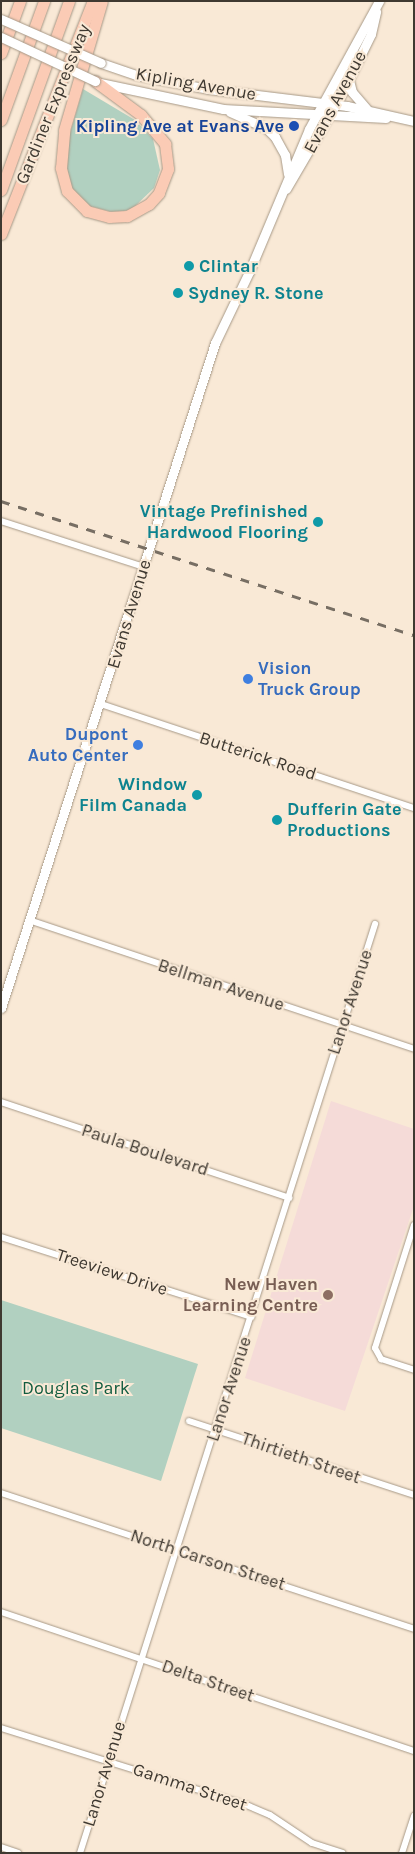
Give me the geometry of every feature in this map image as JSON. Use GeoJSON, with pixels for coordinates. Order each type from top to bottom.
{"type":"FeatureCollection","features":[{"type":"Feature","properties":{"kind":"highway"},"geometry":{"type":"LineString","coordinates":[[1,120],[44,1]]}},
{"type":"Feature","properties":{"kind":"highway","name":"Gardiner Expressway"},"geometry":{"type":"LineString","coordinates":[[1,190],[69,1]]}},
{"type":"Feature","properties":{"kind":"highway","name":"Gardiner Expressway"},"geometry":{"type":"LineString","coordinates":[[1,234],[93,1]]}},
{"type":"Feature","properties":{"kind":"highway"},"geometry":{"type":"LineString","coordinates":[[95,81],[141,115],[165,144],[168,169],[159,193],[149,204],[127,216],[109,217],[87,210],[68,190],[61,168],[64,130],[102,1]]}},
{"type":"Feature","properties":{"kind":"highway"},"geometry":{"type":"LineString","coordinates":[[1,53],[20,2]]}},
{"type":"Feature","properties":{"kind":"main road","name":"Evans Avenue"},"geometry":{"type":"LineString","coordinates":[[1,1008],[102,704],[215,343],[282,197],[330,117],[371,34],[378,2]]}},
{"type":"Feature","properties":{"kind":"main road","name":"Evans Avenue"},"geometry":{"type":"LineString","coordinates":[[282,197],[288,175],[322,103],[378,2]]}},
{"type":"Feature","properties":{"kind":"main road","name":"Kipling Avenue"},"geometry":{"type":"LineString","coordinates":[[1,19],[101,63],[136,74],[208,89],[367,109],[414,121]]}},
{"type":"Feature","properties":{"kind":"main road","name":"Kipling Avenue"},"geometry":{"type":"LineString","coordinates":[[1,36],[95,81],[163,98],[223,109],[330,117],[400,118]]}},
{"type":"Feature","properties":{"kind":"main road"},"geometry":{"type":"LineString","coordinates":[[349,80],[352,92],[367,109]]}},
{"type":"Feature","properties":{"kind":"main road"},"geometry":{"type":"LineString","coordinates":[[223,109],[266,128],[285,155],[288,175]]}},
{"type":"Feature","properties":{"kind":"street"},"geometry":{"type":"LineString","coordinates":[[1,521],[144,567]]}},
{"type":"Feature","properties":{"kind":"street","name":"Butterick Road"},"geometry":{"type":"LineString","coordinates":[[102,704],[414,808]]}},
{"type":"Feature","properties":{"kind":"street","name":"Bellman Avenue"},"geometry":{"type":"LineString","coordinates":[[29,920],[414,1049]]}},
{"type":"Feature","properties":{"kind":"street","name":"Lanor Avenue"},"geometry":{"type":"LineString","coordinates":[[80,1853],[252,1317],[375,924]]}},
{"type":"Feature","properties":{"kind":"street","name":"Paula Boulevard"},"geometry":{"type":"LineString","coordinates":[[1,1102],[289,1198]]}},
{"type":"Feature","properties":{"kind":"street"},"geometry":{"type":"LineString","coordinates":[[414,1225],[375,1344],[378,1356],[414,1370]]}},
{"type":"Feature","properties":{"kind":"street","name":"Treeview Drive"},"geometry":{"type":"LineString","coordinates":[[1,1237],[252,1317]]}},
{"type":"Feature","properties":{"kind":"street","name":"Thirtieth Street"},"geometry":{"type":"LineString","coordinates":[[188,1420],[414,1495]]}},
{"type":"Feature","properties":{"kind":"street","name":"North Carson Street"},"geometry":{"type":"LineString","coordinates":[[1,1493],[414,1629]]}},
{"type":"Feature","properties":{"kind":"street","name":"Delta Street"},"geometry":{"type":"LineString","coordinates":[[1,1612],[414,1751]]}},
{"type":"Feature","properties":{"kind":"street","name":"Gamma Street"},"geometry":{"type":"LineString","coordinates":[[1,1728],[244,1804],[270,1815],[312,1844],[342,1853]]}},
{"type":"Feature","properties":{"kind":"street"},"geometry":{"type":"LineString","coordinates":[[402,1853],[414,1816]]}},
{"type":"Feature","properties":{"kind":"street"},"geometry":{"type":"LineString","coordinates":[[1,1847],[18,1853]]}},
{"type":"Feature","properties":{"kind":"shaded area","name":"New Haven Learning Centre"},"geometry":{"type":"Polygon","coordinates":[[[331,1101],[414,1129],[414,1206],[345,1411],[245,1378],[331,1101]]]}},
{"type":"Feature","properties":{"kind":"green space"},"geometry":{"type":"Polygon","coordinates":[[[83,89],[135,120],[153,139],[160,170],[154,188],[132,209],[116,213],[86,205],[72,190],[64,154],[83,89]]]}},
{"type":"Feature","properties":{"kind":"green space","name":"Douglas Park"},"geometry":{"type":"Polygon","coordinates":[[[1,1300],[198,1364],[161,1481],[1,1428],[1,1300]]]}},
{"type":"Feature","properties":{"kind":"railway"},"geometry":{"type":"LineString","coordinates":[[1,501],[414,635]]}},
{"type":"Feature","properties":{"kind":"place","name":"Kipling Ave at Evans Ave"},"geometry":{"type":"Point","coordinates":[294,126]}},
{"type":"Feature","properties":{"kind":"place","name":"Clintar"},"geometry":{"type":"Point","coordinates":[189,266]}},
{"type":"Feature","properties":{"kind":"place","name":"Sydney R. Stone"},"geometry":{"type":"Point","coordinates":[178,293]}},
{"type":"Feature","properties":{"kind":"place","name":"Vintage Prefinished Hardwood Flooring"},"geometry":{"type":"Point","coordinates":[318,522]}},
{"type":"Feature","properties":{"kind":"place","name":"Vision Truck Group"},"geometry":{"type":"Point","coordinates":[248,679]}},
{"type":"Feature","properties":{"kind":"place","name":"Dupont Auto Center"},"geometry":{"type":"Point","coordinates":[138,745]}},
{"type":"Feature","properties":{"kind":"place","name":"Window Film Canada"},"geometry":{"type":"Point","coordinates":[197,795]}},
{"type":"Feature","properties":{"kind":"place","name":"Dufferin Gate Productions"},"geometry":{"type":"Point","coordinates":[277,820]}},
{"type":"Feature","properties":{"kind":"place","name":"New Haven Learning Centre"},"geometry":{"type":"Point","coordinates":[328,1295]}}]}
